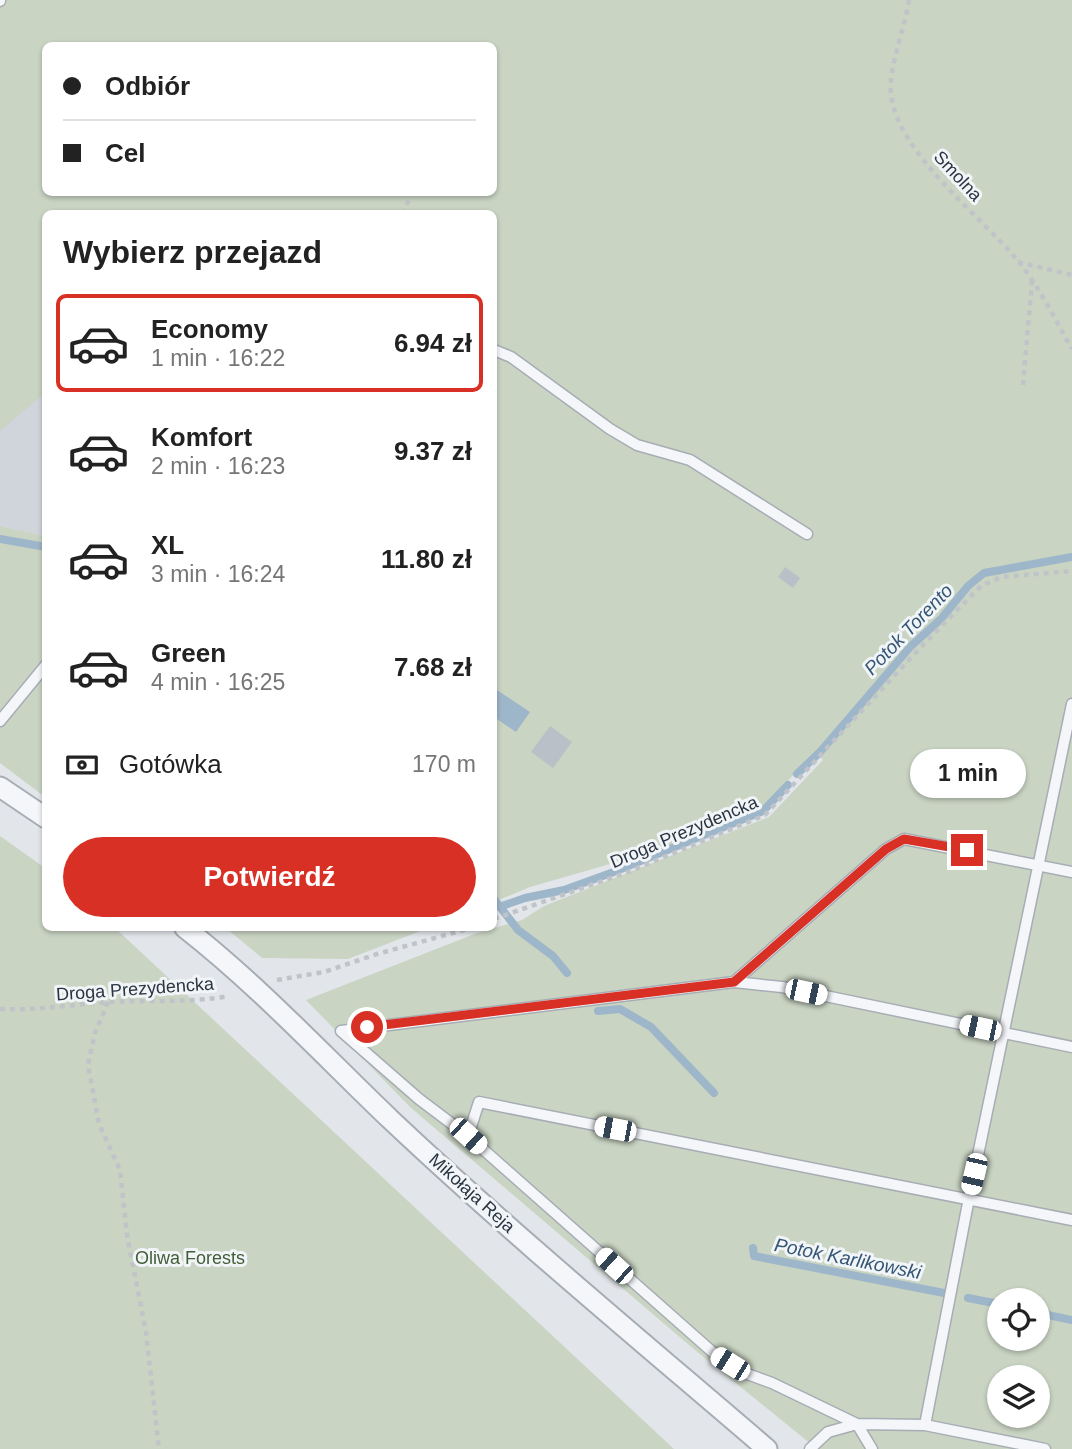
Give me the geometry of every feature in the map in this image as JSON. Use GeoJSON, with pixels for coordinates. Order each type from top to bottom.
{"type":"FeatureCollection","features":[{"type":"Feature","properties":{"kind":"street"},"geometry":{"type":"LineString","coordinates":[[0,787],[42,815]]}},
{"type":"Feature","properties":{"kind":"street","name":"Mikołaja Reja"},"geometry":{"type":"LineString","coordinates":[[188,931],[315,1043],[390,1119],[523,1240],[767,1449]]}},
{"type":"Feature","properties":{"kind":"lane"},"geometry":{"type":"LineString","coordinates":[[497,351],[511,358],[610,429],[637,445],[690,460],[807,534]]}},
{"type":"Feature","properties":{"kind":"lane"},"geometry":{"type":"LineString","coordinates":[[0,721],[42,670]]}},
{"type":"Feature","properties":{"kind":"lane"},"geometry":{"type":"LineString","coordinates":[[925,1425],[969,1198],[1072,704]]}},
{"type":"Feature","properties":{"kind":"lane"},"geometry":{"type":"LineString","coordinates":[[734,982],[886,849],[904,839],[1072,872]]}},
{"type":"Feature","properties":{"kind":"lane"},"geometry":{"type":"LineString","coordinates":[[872,1449],[856,1424],[783,1388],[742,1372],[717,1356],[468,1136],[419,1099],[341,1031],[734,982],[782,987],[1072,1047]]}},
{"type":"Feature","properties":{"kind":"lane"},"geometry":{"type":"LineString","coordinates":[[468,1136],[479,1102],[1072,1220]]}},
{"type":"Feature","properties":{"kind":"lane"},"geometry":{"type":"LineString","coordinates":[[810,1449],[828,1432],[856,1424],[925,1425],[1045,1449]]}},
{"type":"Feature","properties":{"kind":"path","name":"Smolna"},"geometry":{"type":"LineString","coordinates":[[909,0],[891,80],[891,95],[901,125],[910,144],[1032,280],[1072,349]]}},
{"type":"Feature","properties":{"kind":"path"},"geometry":{"type":"LineString","coordinates":[[1018,262],[1072,275]]}},
{"type":"Feature","properties":{"kind":"path"},"geometry":{"type":"LineString","coordinates":[[1023,385],[1032,280]]}},
{"type":"Feature","properties":{"kind":"path","name":"Droga Prezydencka"},"geometry":{"type":"LineString","coordinates":[[497,918],[628,872],[765,815],[981,586],[1001,577],[1072,571]]}},
{"type":"Feature","properties":{"kind":"path","name":"Droga Prezydencka"},"geometry":{"type":"LineString","coordinates":[[0,1009],[29,1010],[108,1003],[186,1001],[258,991],[280,979],[324,972],[460,931]]}},
{"type":"Feature","properties":{"kind":"path"},"geometry":{"type":"LineString","coordinates":[[108,1003],[95,1033],[88,1065],[99,1124],[120,1170],[127,1235],[146,1332],[159,1449]]}},
{"type":"Feature","properties":{"kind":"shaded area"},"geometry":{"type":"Polygon","coordinates":[[[42,283],[42,535],[0,526],[0,354],[42,283]]]}},
{"type":"Feature","properties":{"kind":"green space"},"geometry":{"type":"Polygon","coordinates":[[[0,0],[1072,0],[1072,1449],[817,1449],[695,1350],[410,1107],[306,1000],[477,933],[497,931],[497,927],[522,920],[544,906],[769,817],[823,760],[817,752],[763,809],[669,847],[530,887],[497,901],[497,210],[42,210],[42,396],[0,431],[0,0]]]}},
{"type":"Feature","properties":{"kind":"green space"},"geometry":{"type":"Polygon","coordinates":[[[0,526],[42,535],[42,795],[0,763],[0,526]]]}},
{"type":"Feature","properties":{"kind":"green space","name":"Oliwa Forests"},"geometry":{"type":"Polygon","coordinates":[[[0,836],[42,866],[42,931],[118,931],[674,1449],[0,1449],[0,836]]]}},
{"type":"Feature","properties":{"kind":"green space"},"geometry":{"type":"Polygon","coordinates":[[[230,931],[420,931],[348,959],[262,958],[230,931]]]}},
{"type":"Feature","properties":{"kind":"water"},"geometry":{"type":"Polygon","coordinates":[[[497,690],[530,712],[516,732],[497,719],[497,690]]]}},
{"type":"Feature","properties":{"kind":"building"},"geometry":{"type":"Polygon","coordinates":[[[785,567],[800,578],[793,588],[778,577],[785,567]]]}},
{"type":"Feature","properties":{"kind":"building"},"geometry":{"type":"Polygon","coordinates":[[[550,726],[572,742],[553,768],[531,752],[550,726]]]}},
{"type":"Feature","properties":{"kind":"waterway","name":"Potok Karlikowski"},"geometry":{"type":"LineString","coordinates":[[0,539],[42,546]]}},
{"type":"Feature","properties":{"kind":"waterway","name":"Potok Torento"},"geometry":{"type":"LineString","coordinates":[[797,774],[820,752],[911,646],[941,619],[968,586],[984,573],[1072,557]]}},
{"type":"Feature","properties":{"kind":"waterway","name":"Potok Torento"},"geometry":{"type":"LineString","coordinates":[[499,907],[525,898],[564,890],[611,873],[763,811],[788,785]]}},
{"type":"Feature","properties":{"kind":"waterway","name":"Potok Karlikowski"},"geometry":{"type":"LineString","coordinates":[[497,903],[518,930],[553,956],[567,973]]}},
{"type":"Feature","properties":{"kind":"waterway","name":"Potok Karlikowski"},"geometry":{"type":"LineString","coordinates":[[598,1011],[620,1009],[651,1027],[714,1093]]}},
{"type":"Feature","properties":{"kind":"waterway","name":"Potok Karlikowski"},"geometry":{"type":"LineString","coordinates":[[753,1248],[754,1256],[944,1293]]}},
{"type":"Feature","properties":{"kind":"waterway","name":"Potok Karlikowski"},"geometry":{"type":"LineString","coordinates":[[968,1298],[987,1302]]}},
{"type":"Feature","properties":{"kind":"waterway","name":"Potok Karlikowski"},"geometry":{"type":"LineString","coordinates":[[1050,1315],[1072,1320]]}},
{"type":"Feature","properties":{"kind":"route"},"geometry":{"type":"LineString","coordinates":[[367,1027],[734,982],[886,849],[904,839],[967,850]]}}]}
